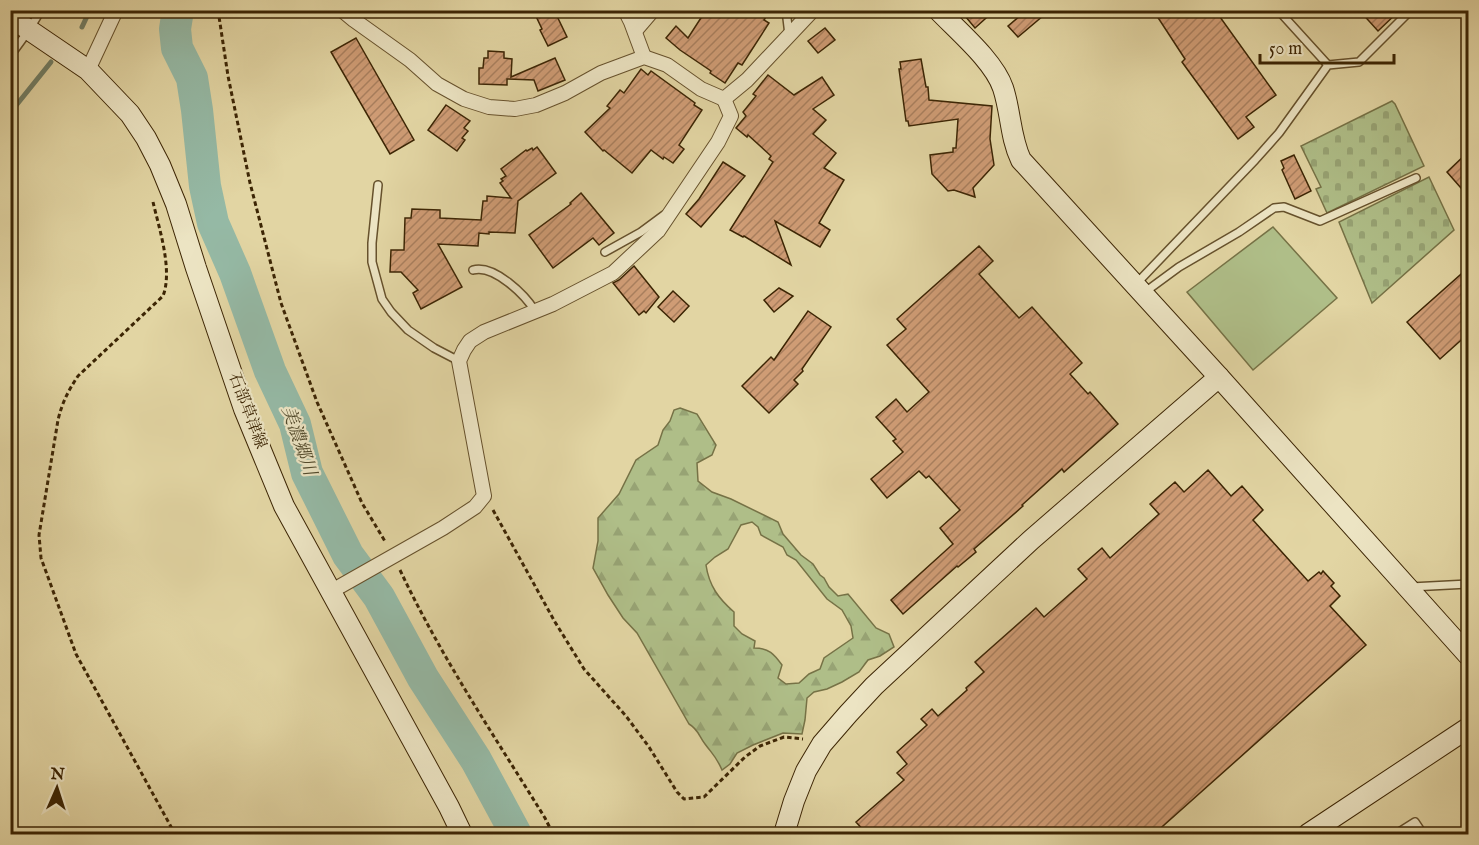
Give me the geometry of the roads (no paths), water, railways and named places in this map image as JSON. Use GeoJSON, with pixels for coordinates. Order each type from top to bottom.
{"type":"FeatureCollection","features":[{"type":"Feature","properties":{"kind":"street"},"geometry":{"type":"LineString","coordinates":[[88,70],[117,10]]}},
{"type":"Feature","properties":{"kind":"street"},"geometry":{"type":"LineString","coordinates":[[337,588],[424,540],[475,507],[484,496],[459,362],[470,341],[484,332],[553,304],[613,273],[658,231],[718,142],[731,116],[724,99],[701,89],[667,65],[644,57],[601,73],[566,93],[536,105],[515,109],[489,107],[464,99],[437,84],[410,60],[342,10]]}},
{"type":"Feature","properties":{"kind":"street"},"geometry":{"type":"LineString","coordinates":[[625,10],[644,57]]}},
{"type":"Feature","properties":{"kind":"street"},"geometry":{"type":"LineString","coordinates":[[635,32],[654,10]]}},
{"type":"Feature","properties":{"kind":"street"},"geometry":{"type":"LineString","coordinates":[[724,99],[747,80],[813,10]]}},
{"type":"Feature","properties":{"kind":"street"},"geometry":{"type":"LineString","coordinates":[[938,10],[997,73],[1004,89],[1016,149],[1021,160],[1468,655]]}},
{"type":"Feature","properties":{"kind":"street","name":"石部草津線"},"geometry":{"type":"LineString","coordinates":[[21,24],[88,70],[130,114],[146,138],[176,204],[195,268],[244,409],[284,506],[337,588],[462,834]]}},
{"type":"Feature","properties":{"kind":"street"},"geometry":{"type":"LineString","coordinates":[[784,834],[806,771],[822,744],[874,686],[1023,548],[1219,377]]}},
{"type":"Feature","properties":{"kind":"street"},"geometry":{"type":"LineString","coordinates":[[1308,834],[1468,728]]}},
{"type":"Feature","properties":{"kind":"lane"},"geometry":{"type":"LineString","coordinates":[[10,56],[21,24],[41,10]]}},
{"type":"Feature","properties":{"kind":"lane"},"geometry":{"type":"LineString","coordinates":[[786,10],[789,36]]}},
{"type":"Feature","properties":{"kind":"lane"},"geometry":{"type":"LineString","coordinates":[[1278,10],[1328,65]]}},
{"type":"Feature","properties":{"kind":"lane"},"geometry":{"type":"LineString","coordinates":[[1139,289],[1279,133],[1328,65],[1359,62],[1411,10]]}},
{"type":"Feature","properties":{"kind":"lane"},"geometry":{"type":"LineString","coordinates":[[1139,289],[1274,208],[1284,207],[1320,221],[1416,178]]}},
{"type":"Feature","properties":{"kind":"lane"},"geometry":{"type":"LineString","coordinates":[[378,185],[372,262],[382,299],[408,330],[459,362]]}},
{"type":"Feature","properties":{"kind":"lane"},"geometry":{"type":"LineString","coordinates":[[605,252],[672,211]]}},
{"type":"Feature","properties":{"kind":"lane"},"geometry":{"type":"LineString","coordinates":[[473,270],[479,268],[502,277],[528,300],[536,312]]}},
{"type":"Feature","properties":{"kind":"lane"},"geometry":{"type":"LineString","coordinates":[[1408,588],[1468,584]]}},
{"type":"Feature","properties":{"kind":"lane"},"geometry":{"type":"LineString","coordinates":[[1396,834],[1415,822],[1423,834]]}},
{"type":"Feature","properties":{"kind":"waterway"},"geometry":{"type":"LineString","coordinates":[[82,27],[90,10]]}},
{"type":"Feature","properties":{"kind":"waterway","name":"美濃郷川"},"geometry":{"type":"LineString","coordinates":[[178,10],[175,29],[177,48],[192,78],[205,186],[213,223],[235,273],[270,371],[295,424],[307,473],[348,555],[379,597],[423,678],[476,760],[516,834]]}},
{"type":"Feature","properties":{"kind":"waterway"},"geometry":{"type":"LineString","coordinates":[[10,113],[51,62]]}}]}
